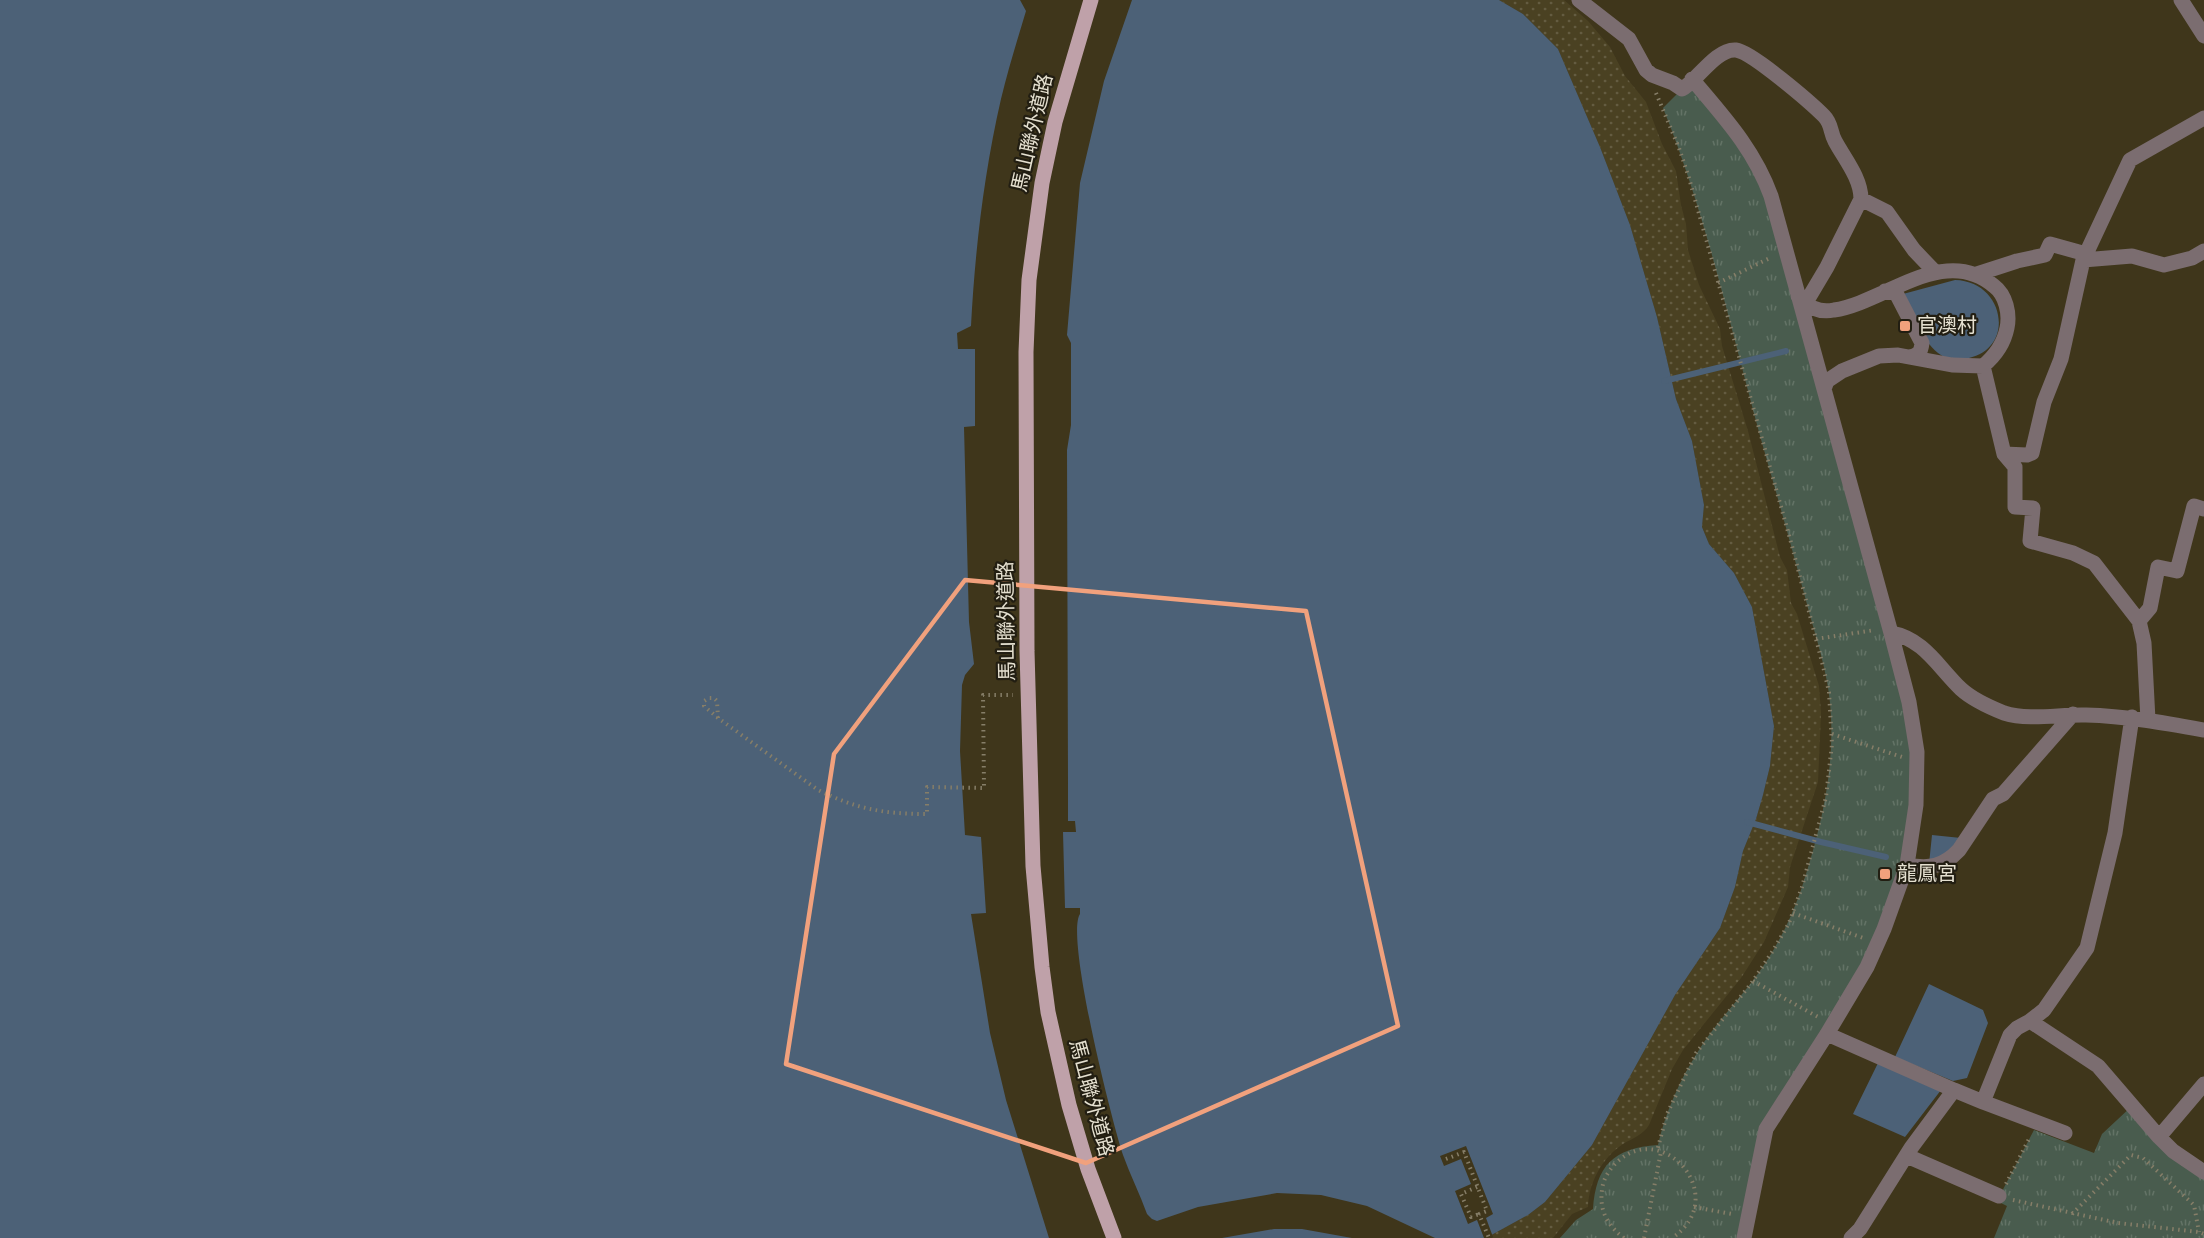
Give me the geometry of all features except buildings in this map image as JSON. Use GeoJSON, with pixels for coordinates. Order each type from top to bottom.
{"type":"FeatureCollection","features":[{"type":"Feature","properties":{"kind":"main road","name":"馬山聯外道路"},"geometry":{"type":"LineString","coordinates":[[1091,0],[1055,122],[1042,183],[1029,280],[1026,384],[1028,651],[1033,866],[1042,967],[1055,1044],[1070,1105],[1088,1169],[1114,1238]]}},
{"type":"Feature","properties":{"kind":"street"},"geometry":{"type":"LineString","coordinates":[[1579,0],[1629,39],[1646,70],[1652,75],[1682,89],[1686,88],[1692,80],[1725,53],[1735,50],[1744,53],[1782,80],[1832,126],[1833,138],[1856,178],[1861,198],[1827,267],[1808,299],[1800,299]]}},
{"type":"Feature","properties":{"kind":"street"},"geometry":{"type":"LineString","coordinates":[[2181,0],[2204,36]]}},
{"type":"Feature","properties":{"kind":"street"},"geometry":{"type":"LineString","coordinates":[[1692,80],[1748,147],[1761,170],[1781,231],[1891,633],[1909,702],[1917,752],[1916,805],[1907,865],[1877,945],[1854,988],[1821,1029],[1766,1128],[1744,1238]]}},
{"type":"Feature","properties":{"kind":"street"},"geometry":{"type":"LineString","coordinates":[[2004,454],[2027,455],[2032,453],[2044,402],[2061,359],[2085,257],[2130,160],[2204,118]]}},
{"type":"Feature","properties":{"kind":"street"},"geometry":{"type":"LineString","coordinates":[[1861,198],[1887,212],[1914,250],[1935,272]]}},
{"type":"Feature","properties":{"kind":"street"},"geometry":{"type":"LineString","coordinates":[[1977,274],[2045,255],[2050,244],[2085,257],[2132,256],[2164,265],[2192,258],[2204,251]]}},
{"type":"Feature","properties":{"kind":"street"},"geometry":{"type":"LineString","coordinates":[[1800,299],[1810,308],[1832,311],[1935,272],[1963,271],[1977,274],[1996,287],[2006,302],[2008,321],[2005,336],[1993,357],[1983,366],[1952,365],[1898,355],[1879,356],[1842,371],[1827,381],[1824,389]]}},
{"type":"Feature","properties":{"kind":"street"},"geometry":{"type":"LineString","coordinates":[[1885,291],[1896,293],[1922,343],[1922,350],[1918,355],[1910,357]]}},
{"type":"Feature","properties":{"kind":"street"},"geometry":{"type":"LineString","coordinates":[[1983,366],[2004,454],[2015,467],[2015,507],[2033,508],[2030,542],[2073,553],[2094,563],[2139,621],[2144,643],[2148,720]]}},
{"type":"Feature","properties":{"kind":"street"},"geometry":{"type":"LineString","coordinates":[[2139,621],[2150,608],[2158,567],[2177,571],[2194,506],[2204,509]]}},
{"type":"Feature","properties":{"kind":"street"},"geometry":{"type":"LineString","coordinates":[[1891,633],[1903,635],[1917,643],[1962,690],[1993,708],[2018,716],[2073,714],[2132,717],[2204,730]]}},
{"type":"Feature","properties":{"kind":"street"},"geometry":{"type":"LineString","coordinates":[[1907,865],[1921,868],[1934,867],[1945,863],[1952,857],[1993,799],[2003,794],[2073,714]]}},
{"type":"Feature","properties":{"kind":"street"},"geometry":{"type":"LineString","coordinates":[[1983,1102],[2010,1035],[2044,1010],[2087,948],[2115,833],[2132,717]]}},
{"type":"Feature","properties":{"kind":"street"},"geometry":{"type":"LineString","coordinates":[[2030,1021],[2098,1066],[2159,1137],[2173,1151],[2204,1172]]}},
{"type":"Feature","properties":{"kind":"street"},"geometry":{"type":"LineString","coordinates":[[1821,1029],[1954,1090],[2065,1133]]}},
{"type":"Feature","properties":{"kind":"street"},"geometry":{"type":"LineString","coordinates":[[2159,1137],[2204,1084]]}},
{"type":"Feature","properties":{"kind":"street"},"geometry":{"type":"LineString","coordinates":[[1851,1238],[1860,1230],[1907,1156],[1954,1090]]}},
{"type":"Feature","properties":{"kind":"street"},"geometry":{"type":"LineString","coordinates":[[1907,1156],[1999,1196]]}},
{"type":"Feature","properties":{"kind":"path"},"geometry":{"type":"LineString","coordinates":[[1644,1238],[1667,1114],[1696,1053],[1753,981],[1774,949],[1793,913],[1822,814],[1829,778],[1832,734],[1830,692],[1792,546],[1686,168],[1663,108]]}},
{"type":"Feature","properties":{"kind":"path"},"geometry":{"type":"LineString","coordinates":[[1718,283],[1773,253],[1776,266]]}},
{"type":"Feature","properties":{"kind":"path"},"geometry":{"type":"LineString","coordinates":[[1816,639],[1876,630],[1874,620]]}},
{"type":"Feature","properties":{"kind":"path"},"geometry":{"type":"LineString","coordinates":[[719,718],[718,701],[710,698],[704,706],[719,718],[818,790],[871,810],[927,814],[927,787],[984,788],[983,695],[1018,695]]}},
{"type":"Feature","properties":{"kind":"path"},"geometry":{"type":"LineString","coordinates":[[719,718],[818,790],[854,806],[892,813],[927,814],[927,788],[977,789]]}},
{"type":"Feature","properties":{"kind":"path"},"geometry":{"type":"LineString","coordinates":[[1832,734],[1904,758]]}},
{"type":"Feature","properties":{"kind":"path"},"geometry":{"type":"LineString","coordinates":[[1904,748],[1904,766]]}},
{"type":"Feature","properties":{"kind":"path"},"geometry":{"type":"LineString","coordinates":[[1793,913],[1864,938]]}},
{"type":"Feature","properties":{"kind":"path"},"geometry":{"type":"LineString","coordinates":[[1859,948],[1868,928]]}},
{"type":"Feature","properties":{"kind":"path"},"geometry":{"type":"LineString","coordinates":[[1753,981],[1820,1018]]}},
{"type":"Feature","properties":{"kind":"path"},"geometry":{"type":"LineString","coordinates":[[1821,1029],[1820,1018],[1825,1009]]}},
{"type":"Feature","properties":{"kind":"path"},"geometry":{"type":"LineString","coordinates":[[2034,1130],[1999,1196],[2036,1207],[2072,1214],[2148,1228],[2202,1233],[2194,1205],[2143,1158],[2131,1155],[2072,1214]]}},
{"type":"Feature","properties":{"kind":"path"},"geometry":{"type":"LineString","coordinates":[[1624,1238],[1611,1227],[1603,1214],[1600,1198],[1603,1183],[1610,1169],[1621,1158],[1636,1151],[1659,1152],[1680,1162],[1690,1174],[1695,1189],[1694,1207],[1690,1219],[1681,1232],[1672,1238]]}},
{"type":"Feature","properties":{"kind":"path"},"geometry":{"type":"LineString","coordinates":[[1446,1159],[1464,1152],[1478,1188],[1486,1211],[1471,1217],[1461,1194],[1478,1188]]}},
{"type":"Feature","properties":{"kind":"path"},"geometry":{"type":"LineString","coordinates":[[1694,1207],[1735,1215],[1736,1206]]}},
{"type":"Feature","properties":{"kind":"path"},"geometry":{"type":"LineString","coordinates":[[1479,1214],[1489,1238]]}},
{"type":"Feature","properties":{"kind":"highlighted area"},"geometry":{"type":"Polygon","coordinates":[[[965,580],[1306,611],[1398,1026],[1086,1163],[786,1064],[834,754],[965,580]]]}},
{"type":"Feature","properties":{"kind":"green space"},"geometry":{"type":"Polygon","coordinates":[[[1692,79],[1761,170],[1909,702],[1916,805],[1877,945],[1766,1129],[1744,1238],[1560,1238],[1576,1220],[1593,1209],[1598,1181],[1610,1162],[1629,1150],[1658,1145],[1669,1109],[1691,1063],[1709,1035],[1759,972],[1780,939],[1808,869],[1828,783],[1831,739],[1827,679],[1720,284],[1694,195],[1663,108],[1692,79]]]}},
{"type":"Feature","properties":{"kind":"green space"},"geometry":{"type":"Polygon","coordinates":[[[2132,1106],[2204,1172],[2204,1238],[1994,1238],[2007,1206],[1997,1201],[2034,1130],[2094,1153],[2102,1134],[2132,1106]]]}},
{"type":"Feature","properties":{"kind":"sand"},"geometry":{"type":"Polygon","coordinates":[[[1499,0],[1564,0],[1588,21],[1610,47],[1625,76],[1646,102],[1662,144],[1676,171],[1686,224],[1688,250],[1699,285],[1720,329],[1722,346],[1748,431],[1780,557],[1787,570],[1791,603],[1797,614],[1819,686],[1821,713],[1818,782],[1790,867],[1788,887],[1764,942],[1741,978],[1683,1050],[1672,1069],[1647,1128],[1623,1144],[1603,1163],[1594,1180],[1588,1207],[1572,1214],[1553,1238],[1486,1238],[1528,1215],[1545,1202],[1592,1145],[1675,995],[1720,928],[1735,887],[1743,851],[1763,795],[1770,766],[1774,726],[1752,607],[1734,573],[1709,544],[1702,527],[1704,505],[1692,441],[1676,399],[1657,317],[1630,225],[1558,49],[1523,14],[1499,0]]]}},
{"type":"Feature","properties":{"kind":"water"},"geometry":{"type":"Polygon","coordinates":[[[0,0],[1020,0],[1026,11],[1004,88],[985,183],[971,326],[957,333],[958,349],[975,349],[975,426],[964,427],[969,622],[974,664],[965,675],[962,685],[960,751],[965,835],[981,837],[986,913],[971,914],[990,1033],[1006,1100],[1049,1238],[0,1238],[0,0]]]}},
{"type":"Feature","properties":{"kind":"water"},"geometry":{"type":"Polygon","coordinates":[[[1132,0],[1499,0],[1523,14],[1558,49],[1600,147],[1630,225],[1657,317],[1676,399],[1692,441],[1704,505],[1702,527],[1709,544],[1734,573],[1752,607],[1774,726],[1770,766],[1763,795],[1743,851],[1735,887],[1720,928],[1675,995],[1592,1145],[1545,1202],[1528,1215],[1486,1238],[1435,1238],[1367,1206],[1321,1195],[1277,1193],[1198,1207],[1157,1221],[1147,1214],[1117,1136],[1084,991],[1077,929],[1080,908],[1065,908],[1063,832],[1076,832],[1075,821],[1068,821],[1067,450],[1071,425],[1071,343],[1067,335],[1080,183],[1104,81],[1132,0]]]}},
{"type":"Feature","properties":{"kind":"water"},"geometry":{"type":"Polygon","coordinates":[[[1955,280],[1972,283],[1985,292],[1994,304],[1998,317],[1998,331],[1992,344],[1981,354],[1964,359],[1944,357],[1932,347],[1918,326],[1903,294],[1955,280]]]}},
{"type":"Feature","properties":{"kind":"water"},"geometry":{"type":"Polygon","coordinates":[[[1932,835],[1961,838],[1959,845],[1929,864],[1932,835]]]}},
{"type":"Feature","properties":{"kind":"water"},"geometry":{"type":"Polygon","coordinates":[[[1929,984],[1983,1010],[1988,1023],[1967,1078],[1953,1081],[1895,1057],[1929,984]]]}},
{"type":"Feature","properties":{"kind":"water"},"geometry":{"type":"Polygon","coordinates":[[[1878,1063],[1941,1090],[1905,1137],[1853,1114],[1878,1063]]]}},
{"type":"Feature","properties":{"kind":"water"},"geometry":{"type":"Polygon","coordinates":[[[1274,1229],[1302,1229],[1352,1238],[1222,1238],[1274,1229]]]}},
{"type":"Feature","properties":{"kind":"pier"},"geometry":{"type":"Polygon","coordinates":[[[1466,1146],[1493,1214],[1486,1218],[1492,1238],[1484,1238],[1477,1220],[1468,1224],[1455,1191],[1471,1184],[1461,1159],[1444,1166],[1440,1156],[1466,1146]]]}},
{"type":"Feature","properties":{"kind":"waterway"},"geometry":{"type":"LineString","coordinates":[[1664,381],[1786,351]]}},
{"type":"Feature","properties":{"kind":"waterway"},"geometry":{"type":"LineString","coordinates":[[1747,822],[1886,857]]}},
{"type":"Feature","properties":{"kind":"place","name":"官澳村"},"geometry":{"type":"Point","coordinates":[1905,326]}},
{"type":"Feature","properties":{"kind":"place","name":"龍鳳宮"},"geometry":{"type":"Point","coordinates":[1885,874]}}]}
